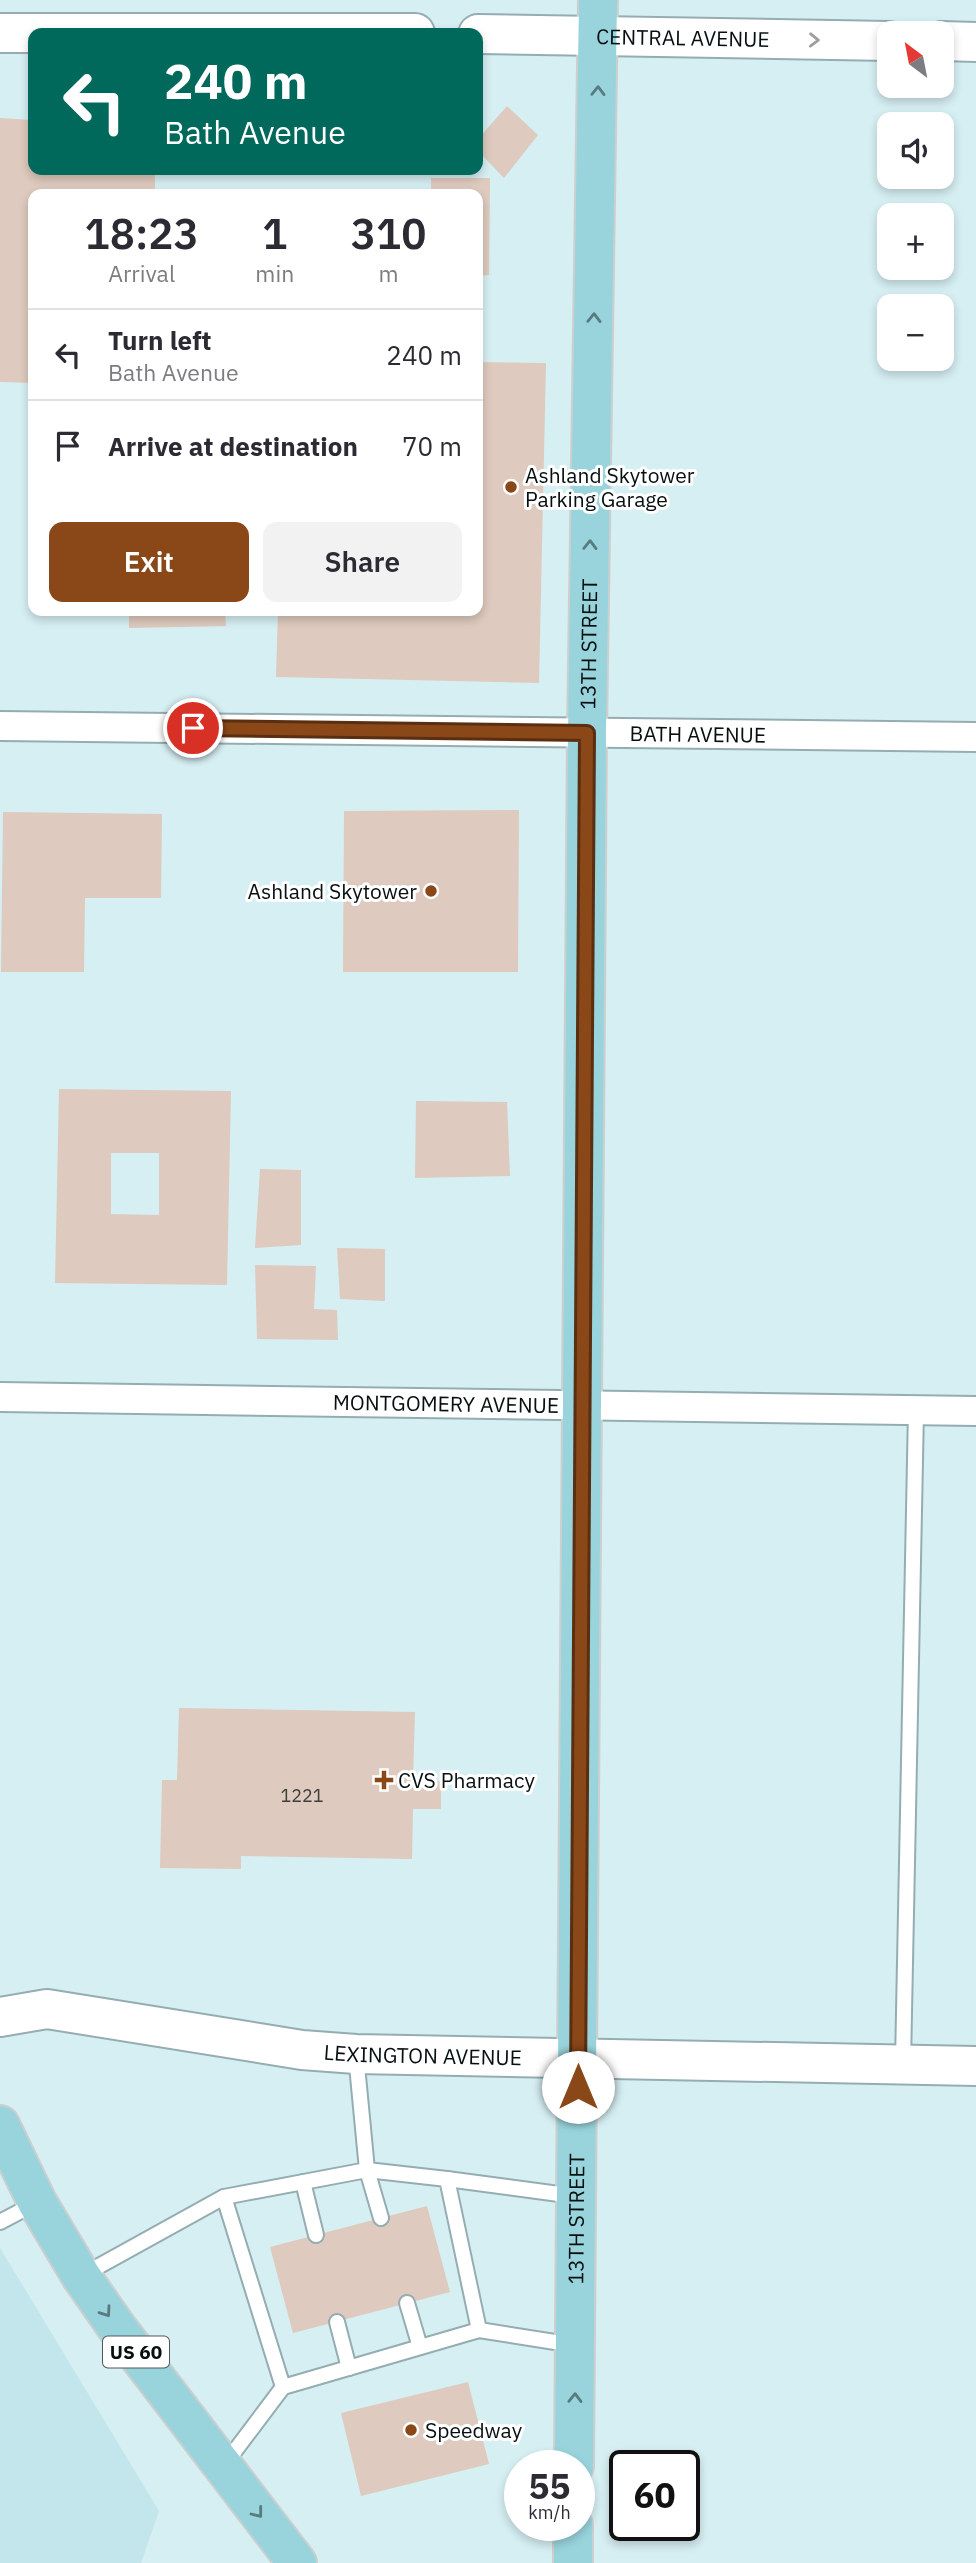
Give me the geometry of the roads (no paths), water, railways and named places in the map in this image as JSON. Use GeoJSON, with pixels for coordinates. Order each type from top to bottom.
{"type":"FeatureCollection","features":[{"type":"Feature","properties":{"kind":"main road","name":"13TH STREET"},"geometry":{"type":"LineString","coordinates":[[574,2450],[587,733],[598,18]]}},
{"type":"Feature","properties":{"kind":"main road","name":"US 60"},"geometry":{"type":"LineString","coordinates":[[0,2125],[37,2202],[81,2276],[115,2325],[297,2563]]}},
{"type":"Feature","properties":{"kind":"main road"},"geometry":{"type":"LineString","coordinates":[[573,2541],[573,2563]]}},
{"type":"Feature","properties":{"kind":"street","name":"CENTRAL AVENUE"},"geometry":{"type":"LineString","coordinates":[[483,33],[598,18],[877,40]]}},
{"type":"Feature","properties":{"kind":"street"},"geometry":{"type":"LineString","coordinates":[[0,33],[28,33]]}},
{"type":"Feature","properties":{"kind":"street"},"geometry":{"type":"LineString","coordinates":[[954,41],[976,42]]}},
{"type":"Feature","properties":{"kind":"street","name":"BATH AVENUE"},"geometry":{"type":"LineString","coordinates":[[0,726],[976,737]]}},
{"type":"Feature","properties":{"kind":"street","name":"MONTGOMERY AVENUE"},"geometry":{"type":"LineString","coordinates":[[0,1397],[976,1411]]}},
{"type":"Feature","properties":{"kind":"street","name":"LEXINGTON AVENUE"},"geometry":{"type":"LineString","coordinates":[[0,2017],[47,2009],[302,2050],[356,2054],[976,2066]]}},
{"type":"Feature","properties":{"kind":"lane"},"geometry":{"type":"LineString","coordinates":[[903,2066],[916,1410]]}},
{"type":"Feature","properties":{"kind":"lane"},"geometry":{"type":"LineString","coordinates":[[356,2054],[367,2170],[381,2218]]}},
{"type":"Feature","properties":{"kind":"lane"},"geometry":{"type":"LineString","coordinates":[[81,2276],[224,2197],[367,2170],[577,2196]]}},
{"type":"Feature","properties":{"kind":"lane"},"geometry":{"type":"LineString","coordinates":[[447,2179],[479,2330]]}},
{"type":"Feature","properties":{"kind":"lane"},"geometry":{"type":"LineString","coordinates":[[303,2182],[316,2235]]}},
{"type":"Feature","properties":{"kind":"lane"},"geometry":{"type":"LineString","coordinates":[[224,2197],[283,2386]]}},
{"type":"Feature","properties":{"kind":"lane"},"geometry":{"type":"LineString","coordinates":[[0,2222],[37,2202]]}},
{"type":"Feature","properties":{"kind":"lane"},"geometry":{"type":"LineString","coordinates":[[407,2304],[420,2347]]}},
{"type":"Feature","properties":{"kind":"lane"},"geometry":{"type":"LineString","coordinates":[[337,2322],[349,2368]]}},
{"type":"Feature","properties":{"kind":"lane"},"geometry":{"type":"LineString","coordinates":[[223,2467],[283,2386],[479,2330],[575,2345]]}},
{"type":"Feature","properties":{"kind":"place","name":"Ashland Skytower Parking Garage"},"geometry":{"type":"Point","coordinates":[511,487]}},
{"type":"Feature","properties":{"kind":"place","name":"Ashland Skytower"},"geometry":{"type":"Point","coordinates":[431,891]}},
{"type":"Feature","properties":{"kind":"place","name":"CVS Pharmacy"},"geometry":{"type":"Point","coordinates":[384,1780]}},
{"type":"Feature","properties":{"kind":"place","name":"Speedway"},"geometry":{"type":"Point","coordinates":[411,2430]}}]}
